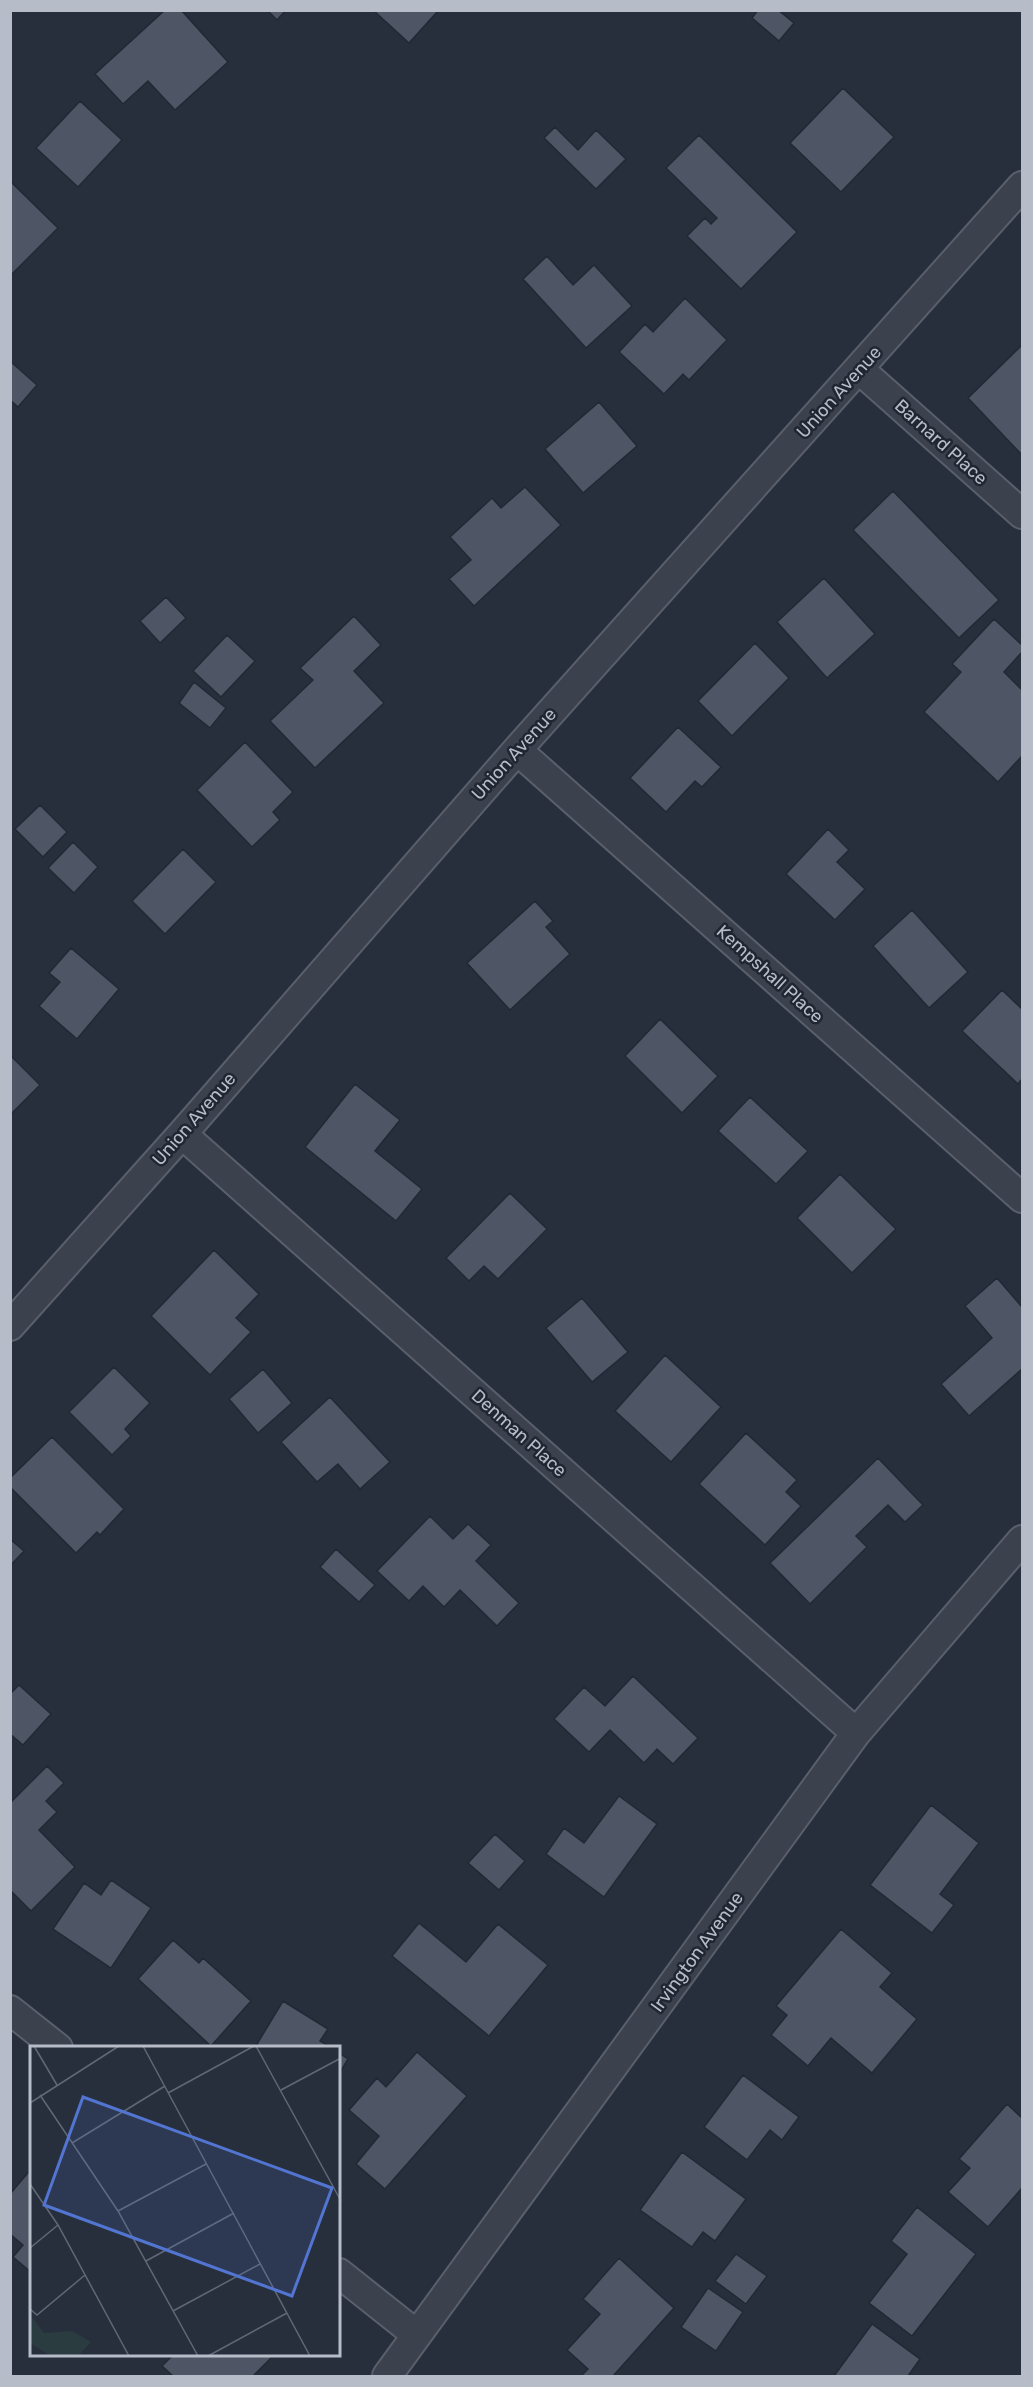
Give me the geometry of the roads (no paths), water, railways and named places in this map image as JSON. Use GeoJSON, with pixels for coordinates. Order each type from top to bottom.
{"type":"FeatureCollection","features":[{"type":"Feature","properties":{"kind":"street","name":"Union Avenue"},"geometry":{"type":"LineString","coordinates":[[10,1326],[182,1134],[517,750],[1023,186]]}},
{"type":"Feature","properties":{"kind":"street","name":"Barnard Place"},"geometry":{"type":"LineString","coordinates":[[860,369],[1023,514]]}},
{"type":"Feature","properties":{"kind":"street","name":"Kempshall Place"},"geometry":{"type":"LineString","coordinates":[[517,750],[1023,1198]]}},
{"type":"Feature","properties":{"kind":"street","name":"Denman Place"},"geometry":{"type":"LineString","coordinates":[[182,1134],[856,1733]]}},
{"type":"Feature","properties":{"kind":"street","name":"Irvington Avenue"},"geometry":{"type":"LineString","coordinates":[[387,2376],[856,1733],[1023,1540]]}},
{"type":"Feature","properties":{"kind":"street"},"geometry":{"type":"LineString","coordinates":[[10,2010],[55,2046]]}},
{"type":"Feature","properties":{"kind":"street"},"geometry":{"type":"LineString","coordinates":[[340,2273],[417,2335]]}}]}
